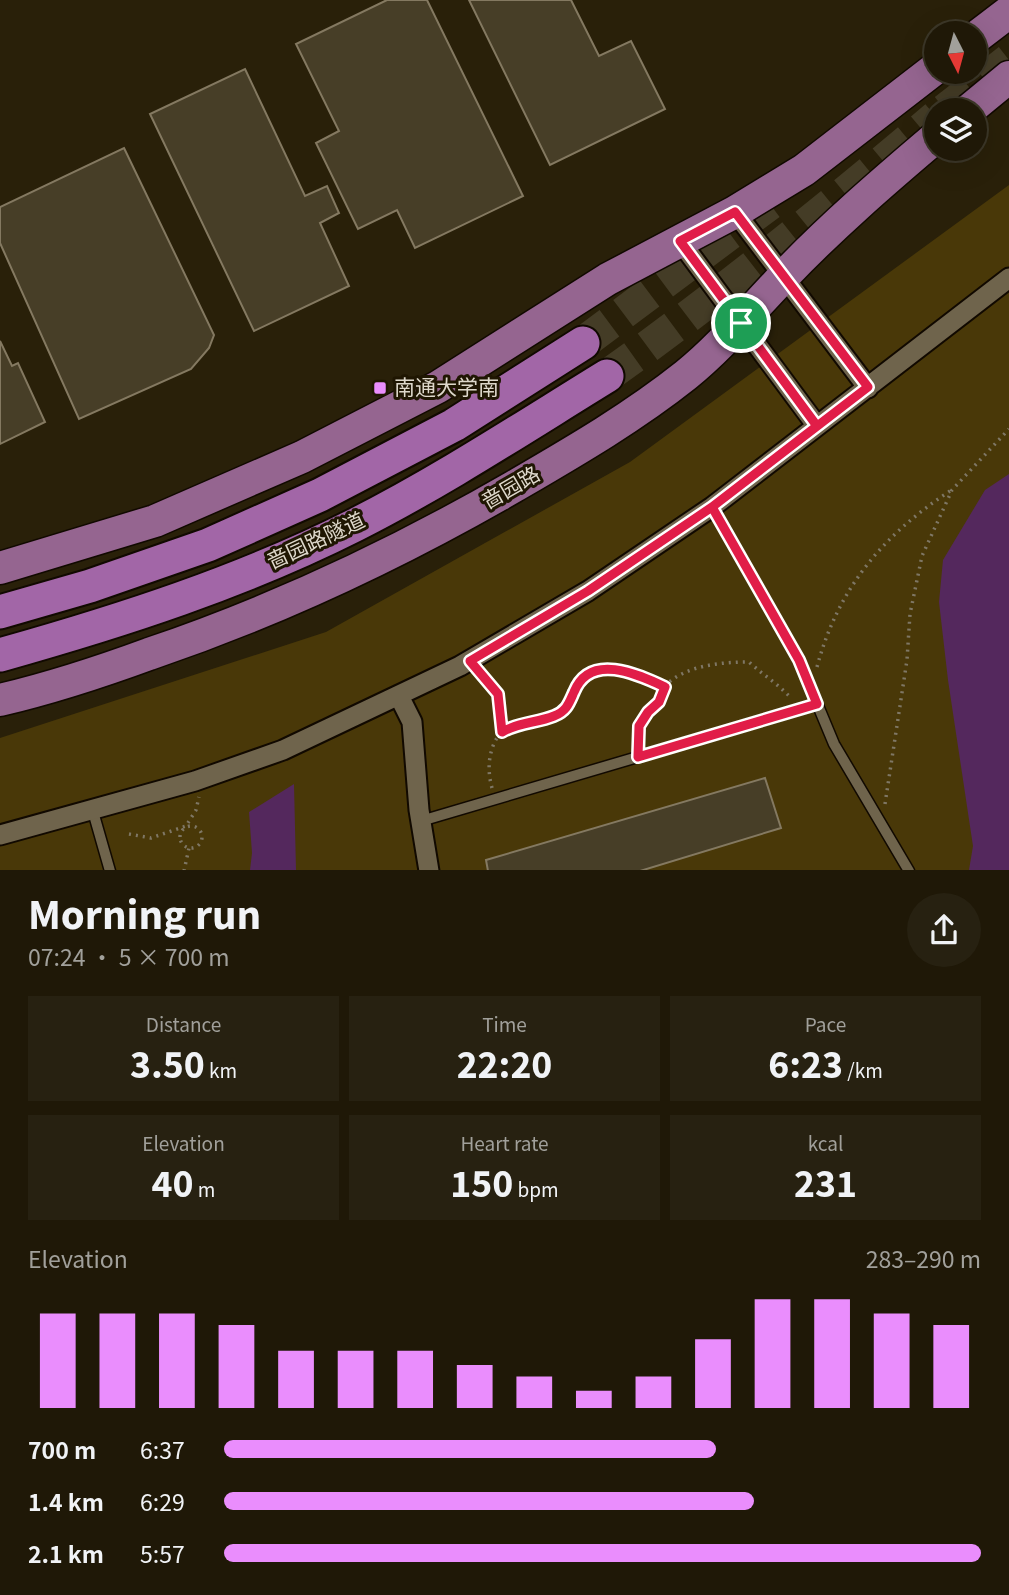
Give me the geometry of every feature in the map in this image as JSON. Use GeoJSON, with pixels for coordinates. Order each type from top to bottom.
{"type":"FeatureCollection","features":[{"type":"Feature","properties":{"kind":"highway","name":"啬园路隧道"},"geometry":{"type":"LineString","coordinates":[[0,612],[90,586],[208,545],[320,495],[454,425],[583,343]]}},
{"type":"Feature","properties":{"kind":"highway","name":"啬园路隧道"},"geometry":{"type":"LineString","coordinates":[[0,655],[106,625],[220,585],[354,526],[472,460],[607,376]]}},
{"type":"Feature","properties":{"kind":"main road"},"geometry":{"type":"LineString","coordinates":[[987,29],[1009,12]]}},
{"type":"Feature","properties":{"kind":"main road"},"geometry":{"type":"LineString","coordinates":[[0,568],[155,521],[302,457],[438,387],[608,279],[735,212],[804,170],[924,77]]}},
{"type":"Feature","properties":{"kind":"main road"},"geometry":{"type":"LineString","coordinates":[[984,98],[1009,77]]}},
{"type":"Feature","properties":{"kind":"main road","name":"啬园路"},"geometry":{"type":"LineString","coordinates":[[0,700],[52,688],[226,628],[348,574],[445,527],[614,427],[688,374],[842,218],[924,147]]}},
{"type":"Feature","properties":{"kind":"street"},"geometry":{"type":"LineString","coordinates":[[735,212],[868,387]]}},
{"type":"Feature","properties":{"kind":"street"},"geometry":{"type":"LineString","coordinates":[[680,241],[817,426]]}},
{"type":"Feature","properties":{"kind":"street"},"geometry":{"type":"LineString","coordinates":[[0,835],[195,781],[283,750],[470,661],[588,591],[712,507],[1009,278]]}},
{"type":"Feature","properties":{"kind":"street"},"geometry":{"type":"LineString","coordinates":[[399,696],[412,722],[421,821],[429,870]]}},
{"type":"Feature","properties":{"kind":"lane"},"geometry":{"type":"LineString","coordinates":[[712,507],[805,675],[834,744],[909,870]]}},
{"type":"Feature","properties":{"kind":"lane"},"geometry":{"type":"LineString","coordinates":[[421,821],[817,704]]}},
{"type":"Feature","properties":{"kind":"lane"},"geometry":{"type":"LineString","coordinates":[[92,808],[110,870]]}},
{"type":"Feature","properties":{"kind":"path"},"geometry":{"type":"LineString","coordinates":[[805,675],[817,668],[837,613],[851,586],[887,539],[919,511],[952,490],[1009,429]]}},
{"type":"Feature","properties":{"kind":"path"},"geometry":{"type":"LineString","coordinates":[[877,819],[887,799],[906,660],[909,614],[922,556],[952,490]]}},
{"type":"Feature","properties":{"kind":"path"},"geometry":{"type":"LineString","coordinates":[[470,661],[498,694],[502,732]]}},
{"type":"Feature","properties":{"kind":"path"},"geometry":{"type":"LineString","coordinates":[[638,757],[639,726],[659,702],[665,687],[682,674],[724,662],[749,662],[764,676],[775,681],[801,709]]}},
{"type":"Feature","properties":{"kind":"path"},"geometry":{"type":"LineString","coordinates":[[495,799],[488,772],[490,754],[497,734],[513,725],[555,716],[569,706],[575,689],[588,673],[605,667],[637,674],[665,687]]}},
{"type":"Feature","properties":{"kind":"path"},"geometry":{"type":"LineString","coordinates":[[129,834],[151,838],[186,826],[193,825],[202,833],[199,846],[189,848],[181,843],[179,837],[186,826],[200,799],[195,781]]}},
{"type":"Feature","properties":{"kind":"path"},"geometry":{"type":"LineString","coordinates":[[184,870],[189,848]]}},
{"type":"Feature","properties":{"kind":"shaded area"},"geometry":{"type":"Polygon","coordinates":[[[1009,185],[1009,870],[0,870],[0,738],[326,632],[630,462],[1009,185]]]}},
{"type":"Feature","properties":{"kind":"shaded area"},"geometry":{"type":"Polygon","coordinates":[[[1009,474],[1009,870],[969,870],[973,846],[939,602],[943,560],[985,490],[1009,474]]]}},
{"type":"Feature","properties":{"kind":"shaded area"},"geometry":{"type":"Polygon","coordinates":[[[294,784],[296,870],[250,870],[252,853],[249,812],[294,784]]]}},
{"type":"Feature","properties":{"kind":"building"},"geometry":{"type":"Polygon","coordinates":[[[387,0],[427,0],[523,196],[415,248],[397,210],[358,229],[316,143],[339,131],[296,44],[387,0]]]}},
{"type":"Feature","properties":{"kind":"building"},"geometry":{"type":"Polygon","coordinates":[[[469,0],[571,0],[599,56],[631,41],[665,109],[550,165],[469,0]]]}},
{"type":"Feature","properties":{"kind":"building"},"geometry":{"type":"Polygon","coordinates":[[[245,69],[305,196],[327,186],[339,213],[320,223],[349,286],[254,331],[150,114],[245,69]]]}},
{"type":"Feature","properties":{"kind":"building"},"geometry":{"type":"Polygon","coordinates":[[[124,148],[214,335],[209,348],[191,369],[79,419],[0,243],[0,207],[124,148]]]}},
{"type":"Feature","properties":{"kind":"building"},"geometry":{"type":"Polygon","coordinates":[[[0,341],[12,366],[18,363],[45,422],[0,444],[0,341]]]}},
{"type":"Feature","properties":{"kind":"building"},"geometry":{"type":"Polygon","coordinates":[[[765,778],[781,828],[643,870],[488,870],[486,860],[765,778]]]}},
{"type":"Feature","properties":{"kind":"tunnel"},"geometry":{"type":"LineString","coordinates":[[960,98],[1009,60]]}},
{"type":"Feature","properties":{"kind":"tunnel"},"geometry":{"type":"LineString","coordinates":[[607,376],[774,250],[924,127]]}},
{"type":"Feature","properties":{"kind":"tunnel"},"geometry":{"type":"LineString","coordinates":[[583,343],[772,202]]}},
{"type":"Feature","properties":{"kind":"place","name":"南通大学南"},"geometry":{"type":"Point","coordinates":[380,388]}},
{"type":"Feature","properties":{"kind":"route"},"geometry":{"type":"LineString","coordinates":[[741,323],[680,241],[735,212],[868,387],[712,507],[799,660],[817,704],[638,757],[639,726],[659,702],[665,687],[637,674],[605,667],[588,673],[575,689],[569,706],[555,716],[513,725],[502,732],[498,694],[470,661],[588,591],[712,507],[817,426],[741,323]]}}]}
